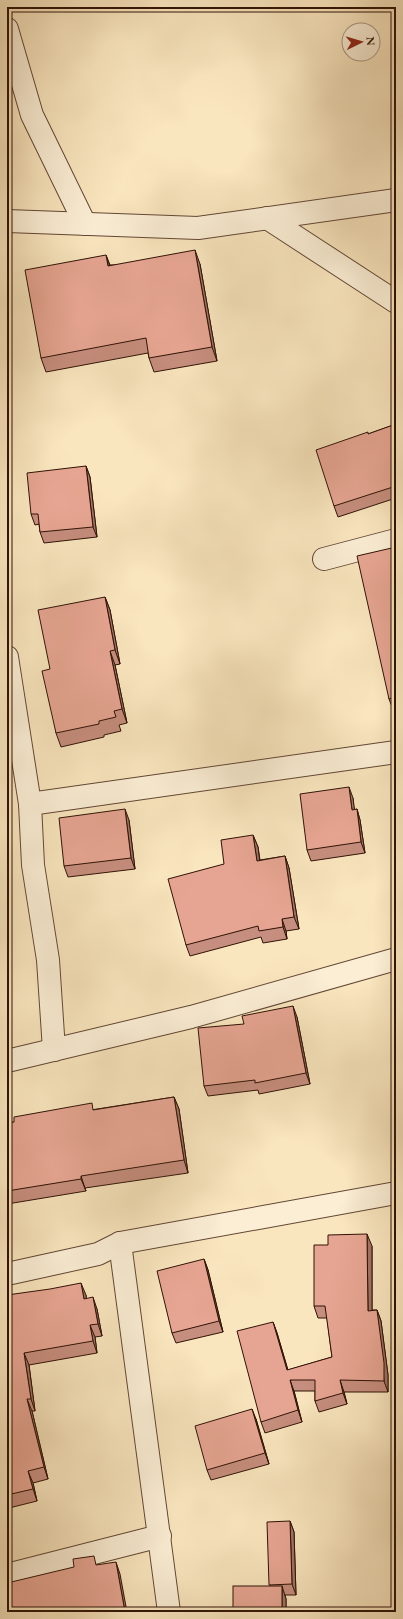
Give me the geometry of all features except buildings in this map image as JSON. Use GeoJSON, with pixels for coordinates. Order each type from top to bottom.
{"type":"FeatureCollection","features":[{"type":"Feature","properties":{"kind":"street"},"geometry":{"type":"LineString","coordinates":[[7,29],[32,116],[85,224]]}},
{"type":"Feature","properties":{"kind":"street"},"geometry":{"type":"LineString","coordinates":[[7,221],[198,228],[396,200]]}},
{"type":"Feature","properties":{"kind":"street"},"geometry":{"type":"LineString","coordinates":[[267,218],[396,302]]}},
{"type":"Feature","properties":{"kind":"street"},"geometry":{"type":"LineString","coordinates":[[324,559],[396,540]]}},
{"type":"Feature","properties":{"kind":"street"},"geometry":{"type":"LineString","coordinates":[[7,657],[30,804],[33,865],[48,960],[54,1050]]}},
{"type":"Feature","properties":{"kind":"street"},"geometry":{"type":"LineString","coordinates":[[30,804],[396,752]]}},
{"type":"Feature","properties":{"kind":"street"},"geometry":{"type":"LineString","coordinates":[[7,1061],[191,1016],[396,959]]}},
{"type":"Feature","properties":{"kind":"street"},"geometry":{"type":"LineString","coordinates":[[7,1274],[98,1254],[120,1243],[396,1193]]}},
{"type":"Feature","properties":{"kind":"street"},"geometry":{"type":"LineString","coordinates":[[120,1243],[169,1612]]}},
{"type":"Feature","properties":{"kind":"street"},"geometry":{"type":"LineString","coordinates":[[7,1574],[160,1536]]}}]}
